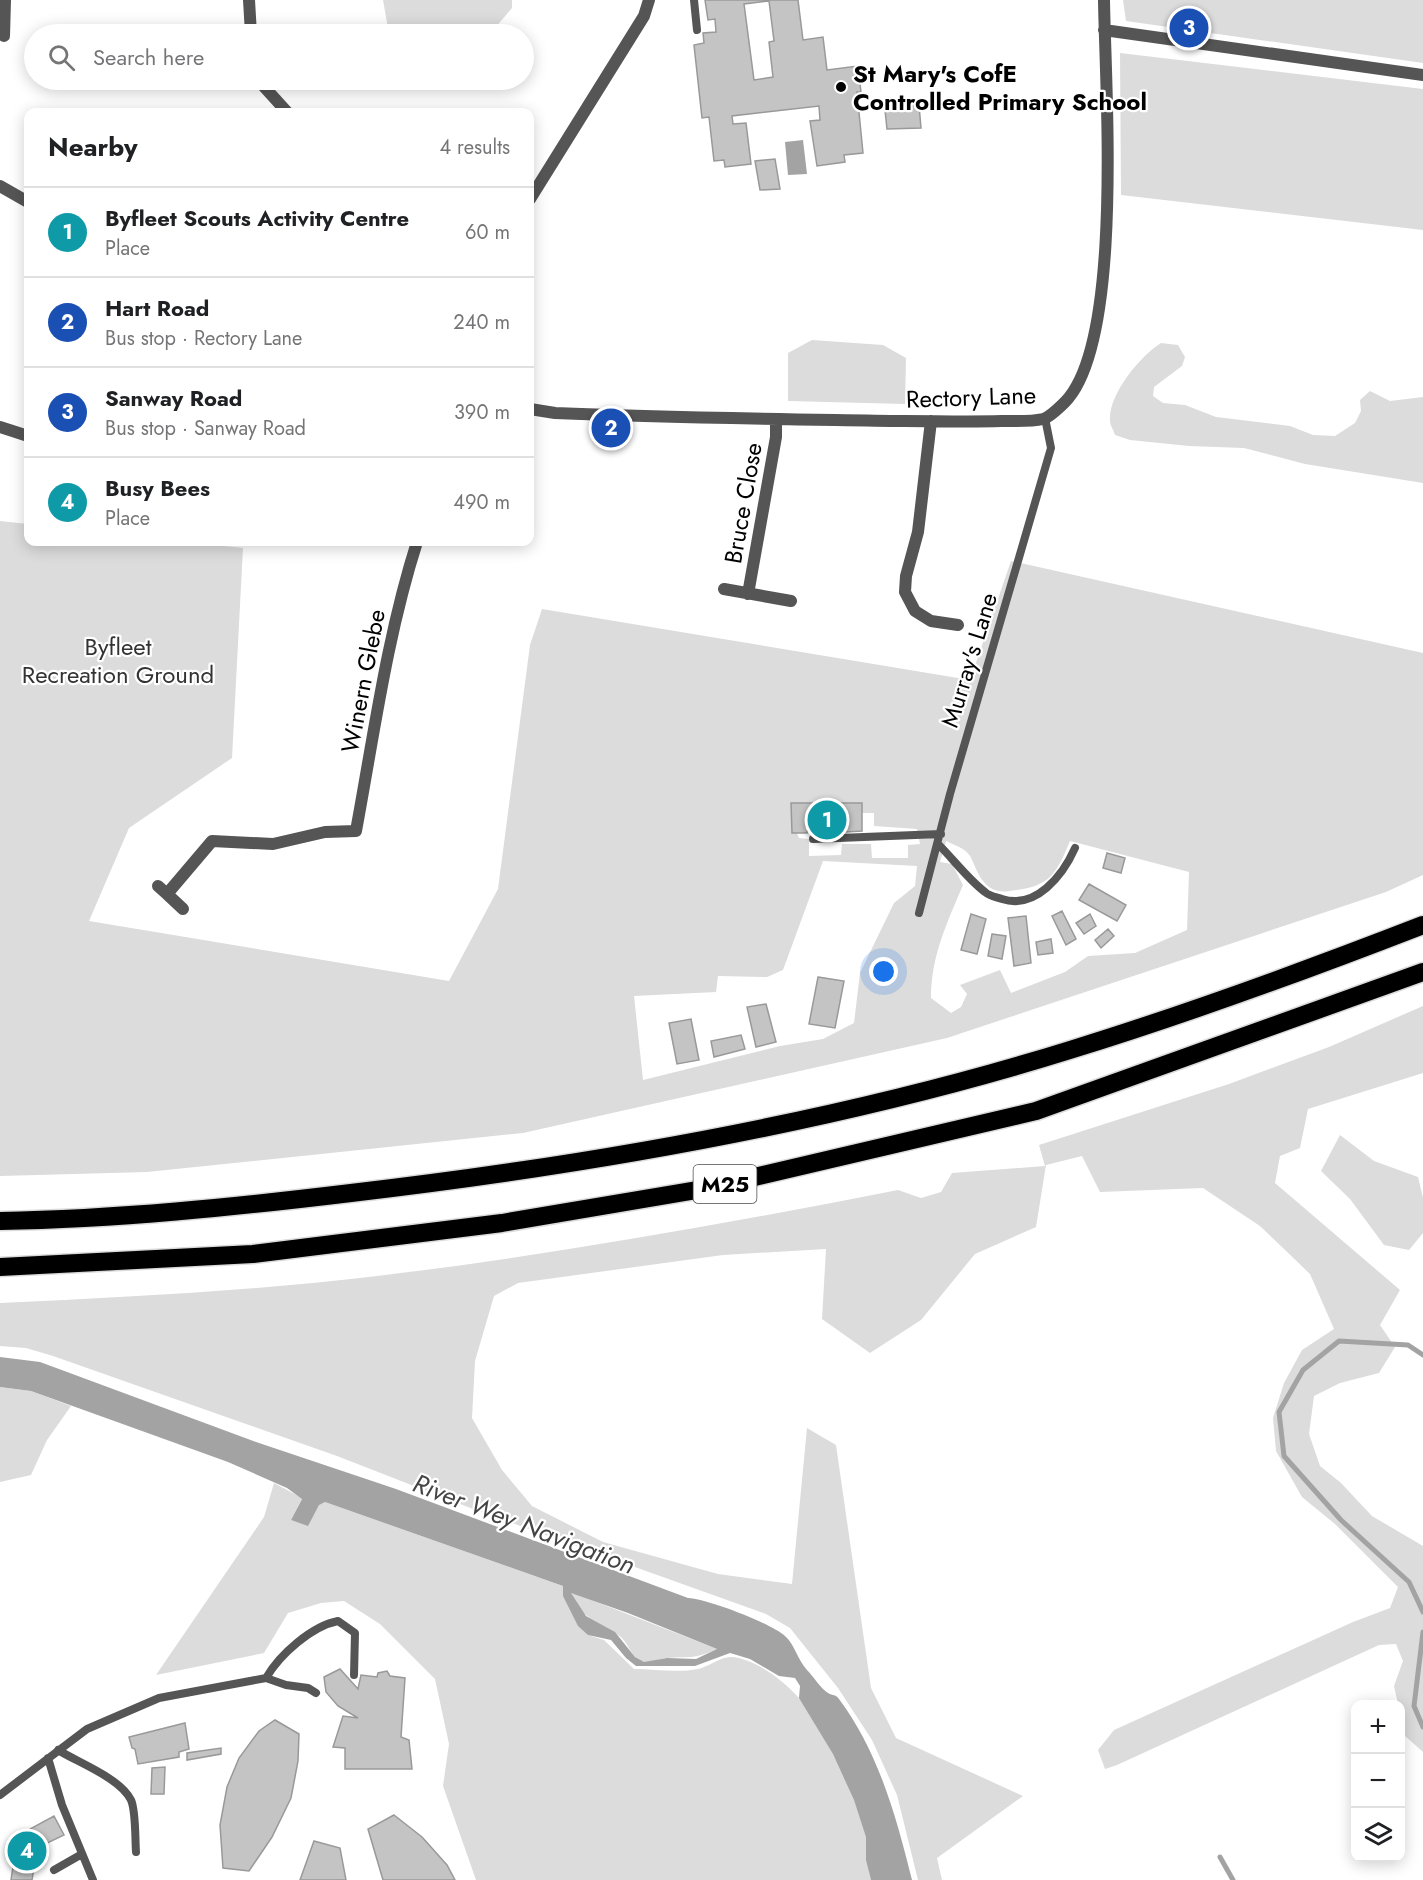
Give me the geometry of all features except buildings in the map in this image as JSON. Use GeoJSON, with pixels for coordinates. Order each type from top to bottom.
{"type":"FeatureCollection","features":[{"type":"Feature","properties":{"kind":"highway","name":"M25"},"geometry":{"type":"LineString","coordinates":[[0,1221],[271,1203],[494,1177],[698,1141],[910,1094],[1068,1051],[1289,977],[1423,925]]}},
{"type":"Feature","properties":{"kind":"highway","name":"M25"},"geometry":{"type":"LineString","coordinates":[[0,1267],[253,1254],[501,1223],[703,1189],[1036,1111],[1423,972]]}},
{"type":"Feature","properties":{"kind":"street"},"geometry":{"type":"LineString","coordinates":[[4,36],[5,0]]}},
{"type":"Feature","properties":{"kind":"street"},"geometry":{"type":"LineString","coordinates":[[249,0],[250,24]]}},
{"type":"Feature","properties":{"kind":"street"},"geometry":{"type":"LineString","coordinates":[[534,193],[644,16],[649,0]]}},
{"type":"Feature","properties":{"kind":"street","name":"Rectory Lane"},"geometry":{"type":"LineString","coordinates":[[534,410],[555,413],[776,419],[1025,421],[1045,418],[1065,402],[1074,390],[1092,345],[1100,304],[1106,250],[1107,190],[1104,0]]}},
{"type":"Feature","properties":{"kind":"street"},"geometry":{"type":"LineString","coordinates":[[1104,30],[1423,75]]}},
{"type":"Feature","properties":{"kind":"street"},"geometry":{"type":"LineString","coordinates":[[267,90],[283,108]]}},
{"type":"Feature","properties":{"kind":"street"},"geometry":{"type":"LineString","coordinates":[[0,186],[24,200]]}},
{"type":"Feature","properties":{"kind":"street","name":"Bruce Close"},"geometry":{"type":"LineString","coordinates":[[748,594],[773,459],[776,419]]}},
{"type":"Feature","properties":{"kind":"street"},"geometry":{"type":"LineString","coordinates":[[931,421],[918,532],[906,576],[905,592],[915,611],[931,621],[958,625]]}},
{"type":"Feature","properties":{"kind":"street"},"geometry":{"type":"LineString","coordinates":[[0,427],[24,435]]}},
{"type":"Feature","properties":{"kind":"street","name":"Winern Glebe"},"geometry":{"type":"LineString","coordinates":[[183,909],[163,890],[213,841],[273,844],[325,832],[356,831],[388,650],[404,583],[416,546]]}},
{"type":"Feature","properties":{"kind":"street","name":"Bruce Close"},"geometry":{"type":"LineString","coordinates":[[724,589],[791,601]]}},
{"type":"Feature","properties":{"kind":"lane"},"geometry":{"type":"LineString","coordinates":[[694,0],[698,30]]}},
{"type":"Feature","properties":{"kind":"lane","name":"Murray's Lane"},"geometry":{"type":"LineString","coordinates":[[919,913],[939,846],[950,794],[1052,448],[1045,418]]}},
{"type":"Feature","properties":{"kind":"lane"},"geometry":{"type":"LineString","coordinates":[[813,839],[941,834]]}},
{"type":"Feature","properties":{"kind":"lane"},"geometry":{"type":"LineString","coordinates":[[939,846],[986,894],[1010,901],[1031,897],[1049,887],[1065,869],[1075,848]]}},
{"type":"Feature","properties":{"kind":"lane"},"geometry":{"type":"LineString","coordinates":[[266,1677],[274,1664],[324,1624],[338,1621],[355,1633],[354,1675]]}},
{"type":"Feature","properties":{"kind":"lane"},"geometry":{"type":"LineString","coordinates":[[0,1795],[87,1729],[159,1698],[266,1677],[286,1685],[308,1688],[316,1693]]}},
{"type":"Feature","properties":{"kind":"lane"},"geometry":{"type":"LineString","coordinates":[[58,1750],[85,1767],[109,1777],[131,1800],[136,1852]]}},
{"type":"Feature","properties":{"kind":"lane"},"geometry":{"type":"LineString","coordinates":[[48,1758],[62,1805],[93,1880]]}},
{"type":"Feature","properties":{"kind":"lane"},"geometry":{"type":"LineString","coordinates":[[54,1870],[82,1854]]}},
{"type":"Feature","properties":{"kind":"green space"},"geometry":{"type":"Polygon","coordinates":[[[383,0],[512,0],[512,8],[498,24],[387,24],[383,0]]]}},
{"type":"Feature","properties":{"kind":"green space"},"geometry":{"type":"Polygon","coordinates":[[[1123,0],[1423,0],[1423,63],[1126,21],[1123,0]]]}},
{"type":"Feature","properties":{"kind":"green space"},"geometry":{"type":"Polygon","coordinates":[[[1120,53],[1423,89],[1423,230],[1121,195],[1120,53]]]}},
{"type":"Feature","properties":{"kind":"green space"},"geometry":{"type":"Polygon","coordinates":[[[812,340],[883,345],[906,358],[905,404],[788,401],[788,353],[812,340]]]}},
{"type":"Feature","properties":{"kind":"green space"},"geometry":{"type":"Polygon","coordinates":[[[1161,343],[1178,345],[1185,357],[1182,366],[1154,387],[1153,396],[1163,403],[1185,405],[1216,417],[1290,426],[1313,435],[1335,436],[1355,423],[1361,411],[1360,400],[1370,391],[1390,401],[1423,397],[1423,483],[1305,464],[1244,448],[1189,446],[1130,440],[1115,435],[1110,423],[1111,411],[1120,388],[1144,357],[1161,343]]]}},
{"type":"Feature","properties":{"kind":"green space","name":"Byfleet Recreation Ground"},"geometry":{"type":"Polygon","coordinates":[[[0,521],[24,524],[24,546],[223,546],[243,548],[232,758],[129,828],[89,921],[449,981],[498,889],[530,645],[542,609],[970,680],[1011,561],[1423,653],[1423,875],[1386,892],[947,1038],[523,1133],[147,1172],[0,1176],[0,521]],[[862,813],[862,831],[846,832],[845,828],[808,829],[807,833],[797,833],[799,838],[809,839],[809,856],[841,855],[842,844],[871,844],[872,858],[908,858],[908,845],[920,844],[917,829],[874,826],[874,813],[862,813]],[[946,841],[940,862],[952,864],[963,885],[937,954],[931,998],[951,1013],[961,1007],[967,994],[960,985],[1000,970],[1011,993],[1065,972],[1088,956],[1135,953],[1187,930],[1189,872],[1070,841],[1056,869],[1045,881],[1028,888],[1002,892],[985,884],[970,856],[959,847],[946,841]],[[823,861],[783,970],[767,977],[718,976],[716,992],[634,996],[643,1080],[780,1046],[823,1039],[854,1023],[860,973],[894,903],[915,886],[917,866],[823,861]]]}},
{"type":"Feature","properties":{"kind":"green space"},"geometry":{"type":"Polygon","coordinates":[[[1423,1006],[1423,1073],[1308,1109],[1300,1148],[1280,1156],[1275,1183],[1400,1290],[1380,1325],[1395,1347],[1379,1373],[1340,1383],[1314,1396],[1309,1434],[1320,1466],[1341,1483],[1372,1516],[1423,1546],[1423,1752],[1405,1736],[1405,1700],[1397,1700],[1394,1686],[1403,1661],[1396,1644],[1379,1645],[1105,1769],[1098,1750],[1114,1730],[1353,1622],[1390,1608],[1398,1587],[1335,1524],[1302,1497],[1276,1451],[1273,1418],[1284,1383],[1302,1350],[1334,1329],[1310,1274],[1260,1226],[1203,1188],[1100,1192],[1082,1156],[1046,1165],[1036,1227],[975,1254],[921,1320],[870,1353],[822,1319],[826,1249],[723,1255],[518,1283],[494,1296],[475,1361],[472,1418],[502,1470],[532,1506],[603,1542],[718,1574],[792,1584],[807,1428],[836,1445],[871,1688],[896,1738],[1023,1796],[937,1858],[942,1880],[918,1880],[897,1795],[872,1740],[838,1688],[790,1628],[766,1614],[473,1509],[337,1456],[53,1356],[26,1348],[0,1346],[0,1303],[236,1290],[377,1276],[638,1238],[898,1190],[921,1198],[941,1192],[952,1173],[1045,1166],[1039,1145],[1229,1084],[1329,1047],[1423,1006]]]}},
{"type":"Feature","properties":{"kind":"green space"},"geometry":{"type":"Polygon","coordinates":[[[1340,1135],[1374,1161],[1418,1177],[1423,1198],[1423,1233],[1409,1250],[1384,1245],[1350,1199],[1321,1171],[1340,1135]]]}},
{"type":"Feature","properties":{"kind":"green space"},"geometry":{"type":"Polygon","coordinates":[[[0,1387],[31,1391],[71,1406],[47,1440],[31,1475],[0,1482],[0,1387]]]}},
{"type":"Feature","properties":{"kind":"green space"},"geometry":{"type":"Polygon","coordinates":[[[274,1483],[302,1498],[291,1520],[308,1525],[319,1504],[325,1502],[563,1586],[588,1635],[604,1640],[634,1669],[690,1670],[732,1657],[750,1662],[768,1671],[798,1697],[817,1724],[838,1763],[862,1820],[871,1880],[476,1880],[443,1786],[449,1744],[435,1679],[380,1624],[344,1601],[321,1603],[288,1613],[264,1653],[156,1675],[264,1517],[274,1483]]]}},
{"type":"Feature","properties":{"kind":"green space"},"geometry":{"type":"Polygon","coordinates":[[[571,1592],[717,1649],[697,1656],[644,1662],[634,1655],[622,1638],[585,1614],[574,1601],[571,1592]]]}},
{"type":"Feature","properties":{"kind":"shaded area"},"geometry":{"type":"Polygon","coordinates":[[[803,140],[807,174],[788,175],[785,142],[803,140]]]}},
{"type":"Feature","properties":{"kind":"shaded area"},"geometry":{"type":"Polygon","coordinates":[[[0,1357],[40,1362],[259,1443],[396,1489],[688,1598],[723,1607],[767,1625],[785,1636],[820,1686],[838,1697],[865,1741],[885,1786],[912,1880],[871,1880],[866,1860],[866,1837],[854,1800],[833,1754],[799,1698],[800,1686],[795,1678],[779,1676],[750,1659],[730,1653],[695,1666],[636,1666],[611,1640],[588,1635],[578,1626],[563,1596],[563,1586],[325,1502],[319,1505],[308,1526],[291,1520],[302,1499],[287,1488],[228,1462],[31,1391],[0,1387],[0,1357]],[[571,1593],[586,1616],[615,1632],[635,1657],[644,1662],[667,1658],[696,1659],[717,1649],[571,1593]]]}},
{"type":"Feature","properties":{"kind":"waterway"},"geometry":{"type":"LineString","coordinates":[[1423,1355],[1408,1345],[1339,1341],[1303,1370],[1279,1412],[1284,1456],[1341,1520],[1409,1582],[1423,1612]]}},
{"type":"Feature","properties":{"kind":"waterway"},"geometry":{"type":"LineString","coordinates":[[1423,1632],[1414,1706],[1423,1727]]}},
{"type":"Feature","properties":{"kind":"waterway"},"geometry":{"type":"LineString","coordinates":[[1220,1857],[1233,1880]]}},
{"type":"Feature","properties":{"kind":"place","name":"Sanway Road"},"geometry":{"type":"Point","coordinates":[1189,28]}},
{"type":"Feature","properties":{"kind":"place","name":"St Mary's CofE Controlled Primary School"},"geometry":{"type":"Point","coordinates":[841,87]}},
{"type":"Feature","properties":{"kind":"place","name":"Hart Road"},"geometry":{"type":"Point","coordinates":[611,428]}},
{"type":"Feature","properties":{"kind":"place","name":"Byfleet Scouts Activity Centre"},"geometry":{"type":"Point","coordinates":[827,820]}},
{"type":"Feature","properties":{"kind":"place","name":"Busy Bees"},"geometry":{"type":"Point","coordinates":[27,1851]}},
{"type":"Feature","properties":{"kind":"water label","name":"River Wey Navigation"},"geometry":{"type":"Point","coordinates":[524,1524]}}]}
